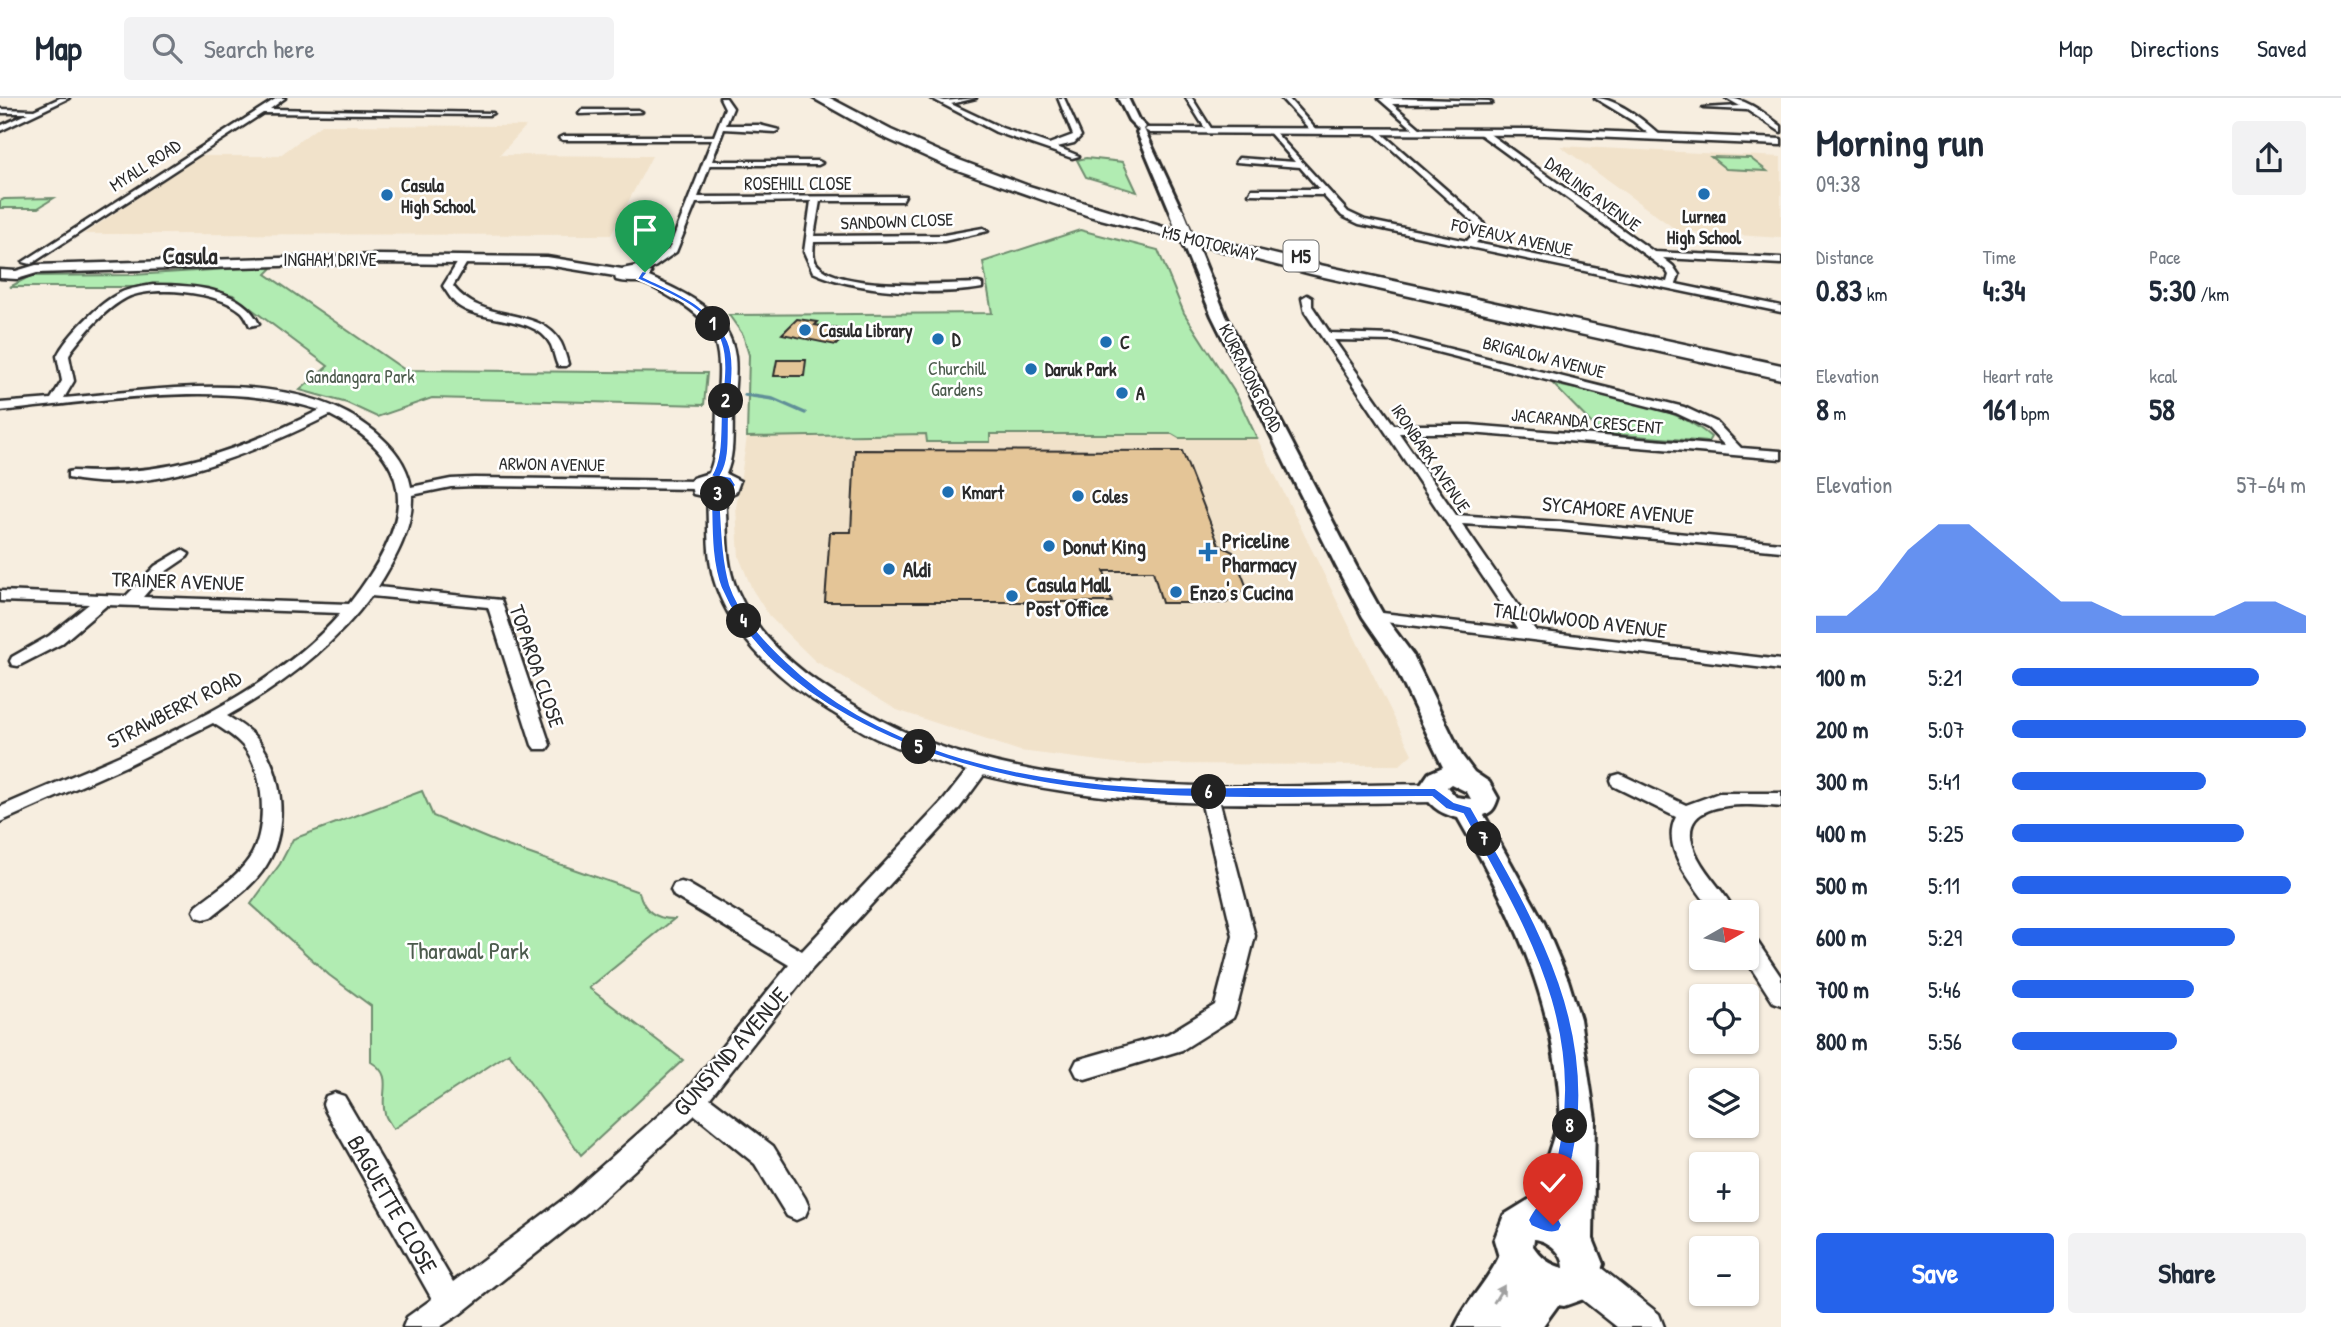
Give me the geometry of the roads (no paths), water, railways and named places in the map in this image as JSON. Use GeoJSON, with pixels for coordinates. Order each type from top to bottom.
{"type":"FeatureCollection","features":[{"type":"Feature","properties":{"kind":"highway","name":"M5 MOTORWAY"},"geometry":{"type":"LineString","coordinates":[[820,98],[863,122],[938,157],[1002,182],[1112,217],[1283,262],[1781,372]]}},
{"type":"Feature","properties":{"kind":"highway","name":"M5 MOTORWAY"},"geometry":{"type":"LineString","coordinates":[[837,98],[897,130],[973,162],[1073,197],[1147,218],[1334,264],[1781,362]]}},
{"type":"Feature","properties":{"kind":"main road","name":"KURRAJONG ROAD"},"geometry":{"type":"LineString","coordinates":[[1123,98],[1134,120],[1144,130],[1219,316],[1374,617],[1382,654],[1447,782],[1480,789],[1485,799],[1478,808],[1467,810],[1525,915],[1547,963],[1563,1016],[1572,1075]]}},
{"type":"Feature","properties":{"kind":"main road"},"geometry":{"type":"LineString","coordinates":[[1537,1220],[1549,1207],[1567,1151],[1572,1075]]}},
{"type":"Feature","properties":{"kind":"main road"},"geometry":{"type":"LineString","coordinates":[[1517,1327],[1569,1268],[1578,1171],[1578,1121],[1572,1075]]}},
{"type":"Feature","properties":{"kind":"main road"},"geometry":{"type":"LineString","coordinates":[[1537,1220],[1553,1225],[1569,1268],[1535,1277],[1518,1258],[1514,1249],[1514,1233],[1522,1223],[1537,1220]]}},
{"type":"Feature","properties":{"kind":"main road"},"geometry":{"type":"LineString","coordinates":[[1475,1327],[1502,1292],[1518,1258]]}},
{"type":"Feature","properties":{"kind":"street"},"geometry":{"type":"LineString","coordinates":[[0,129],[66,98]]}},
{"type":"Feature","properties":{"kind":"street","name":"MYALL ROAD"},"geometry":{"type":"LineString","coordinates":[[32,266],[282,98]]}},
{"type":"Feature","properties":{"kind":"street"},"geometry":{"type":"LineString","coordinates":[[723,98],[729,108],[673,250],[641,274],[686,299],[713,323],[725,342],[728,365],[723,448],[720,469],[710,485],[718,552],[726,587],[748,627],[796,677],[847,713],[894,737],[980,768],[1076,785],[1133,791],[1208,792],[1447,782]]}},
{"type":"Feature","properties":{"kind":"street"},"geometry":{"type":"LineString","coordinates":[[934,98],[996,128],[1074,156]]}},
{"type":"Feature","properties":{"kind":"street"},"geometry":{"type":"LineString","coordinates":[[944,103],[974,98]]}},
{"type":"Feature","properties":{"kind":"street"},"geometry":{"type":"LineString","coordinates":[[1048,147],[1071,141],[1077,136],[1061,98]]}},
{"type":"Feature","properties":{"kind":"street"},"geometry":{"type":"LineString","coordinates":[[1189,98],[1211,131]]}},
{"type":"Feature","properties":{"kind":"street"},"geometry":{"type":"LineString","coordinates":[[1284,98],[1316,131]]}},
{"type":"Feature","properties":{"kind":"street"},"geometry":{"type":"LineString","coordinates":[[1598,98],[1636,119],[1658,137]]}},
{"type":"Feature","properties":{"kind":"street"},"geometry":{"type":"LineString","coordinates":[[1729,98],[1768,118],[1781,130]]}},
{"type":"Feature","properties":{"kind":"street"},"geometry":{"type":"LineString","coordinates":[[1383,100],[1489,103]]}},
{"type":"Feature","properties":{"kind":"street"},"geometry":{"type":"LineString","coordinates":[[1383,100],[1418,131]]}},
{"type":"Feature","properties":{"kind":"street"},"geometry":{"type":"LineString","coordinates":[[363,112],[372,103]]}},
{"type":"Feature","properties":{"kind":"street"},"geometry":{"type":"LineString","coordinates":[[632,121],[642,103]]}},
{"type":"Feature","properties":{"kind":"street"},"geometry":{"type":"LineString","coordinates":[[458,112],[466,104]]}},
{"type":"Feature","properties":{"kind":"street"},"geometry":{"type":"LineString","coordinates":[[1707,108],[1750,108]]}},
{"type":"Feature","properties":{"kind":"street"},"geometry":{"type":"LineString","coordinates":[[0,111],[38,111]]}},
{"type":"Feature","properties":{"kind":"street"},"geometry":{"type":"LineString","coordinates":[[261,111],[489,113]]}},
{"type":"Feature","properties":{"kind":"street"},"geometry":{"type":"LineString","coordinates":[[582,112],[638,112]]}},
{"type":"Feature","properties":{"kind":"street"},"geometry":{"type":"LineString","coordinates":[[722,127],[775,130]]}},
{"type":"Feature","properties":{"kind":"street"},"geometry":{"type":"LineString","coordinates":[[621,139],[627,130]]}},
{"type":"Feature","properties":{"kind":"street"},"geometry":{"type":"LineString","coordinates":[[1144,130],[1481,132],[1781,142]]}},
{"type":"Feature","properties":{"kind":"street","name":"FOVEAUX AVENUE"},"geometry":{"type":"LineString","coordinates":[[1272,131],[1345,214],[1362,222],[1781,309]]}},
{"type":"Feature","properties":{"kind":"street"},"geometry":{"type":"LineString","coordinates":[[1378,132],[1479,223],[1482,230],[1468,246]]}},
{"type":"Feature","properties":{"kind":"street","name":"DARLING AVENUE"},"geometry":{"type":"LineString","coordinates":[[1481,132],[1673,271],[1670,287]]}},
{"type":"Feature","properties":{"kind":"street"},"geometry":{"type":"LineString","coordinates":[[563,138],[718,138]]}},
{"type":"Feature","properties":{"kind":"street"},"geometry":{"type":"LineString","coordinates":[[1239,160],[1302,165]]}},
{"type":"Feature","properties":{"kind":"street"},"geometry":{"type":"LineString","coordinates":[[708,163],[818,163]]}},
{"type":"Feature","properties":{"kind":"street"},"geometry":{"type":"LineString","coordinates":[[1252,192],[1326,192]]}},
{"type":"Feature","properties":{"kind":"street","name":"ROSEHILL CLOSE"},"geometry":{"type":"LineString","coordinates":[[694,200],[902,198]]}},
{"type":"Feature","properties":{"kind":"street"},"geometry":{"type":"LineString","coordinates":[[817,199],[809,257],[814,267],[840,279],[883,286],[978,286]]}},
{"type":"Feature","properties":{"kind":"street","name":"SANDOWN CLOSE"},"geometry":{"type":"LineString","coordinates":[[811,239],[944,238],[984,231]]}},
{"type":"Feature","properties":{"kind":"street"},"geometry":{"type":"LineString","coordinates":[[1652,255],[1781,261]]}},
{"type":"Feature","properties":{"kind":"street"},"geometry":{"type":"LineString","coordinates":[[464,259],[450,279],[449,286],[456,298],[474,309],[518,320],[546,332],[557,341],[562,363]]}},
{"type":"Feature","properties":{"kind":"street","name":"INGHAM DRIVE"},"geometry":{"type":"LineString","coordinates":[[1,273],[32,266],[140,268],[274,260],[464,259],[547,261],[622,273],[620,276],[625,279],[641,274]]}},
{"type":"Feature","properties":{"kind":"street"},"geometry":{"type":"LineString","coordinates":[[55,402],[68,381],[63,356],[66,350],[125,295],[145,290],[171,289],[214,295],[245,309],[254,324]]}},
{"type":"Feature","properties":{"kind":"street","name":"IRONBARK AVENUE"},"geometry":{"type":"LineString","coordinates":[[1307,298],[1307,306],[1531,636]]}},
{"type":"Feature","properties":{"kind":"street","name":"BRIGALOW AVENUE"},"geometry":{"type":"LineString","coordinates":[[1327,336],[1394,338],[1680,410],[1712,425],[1737,451]]}},
{"type":"Feature","properties":{"kind":"street"},"geometry":{"type":"LineString","coordinates":[[0,407],[217,391],[290,398],[330,411],[362,426],[388,450],[400,469],[407,492]]}},
{"type":"Feature","properties":{"kind":"street"},"geometry":{"type":"LineString","coordinates":[[73,475],[95,478],[138,476],[209,463],[255,447],[330,411]]}},
{"type":"Feature","properties":{"kind":"street","name":"JACARANDA CRESCENT"},"geometry":{"type":"LineString","coordinates":[[1390,429],[1470,429],[1781,455]]}},
{"type":"Feature","properties":{"kind":"street","name":"ARWON AVENUE"},"geometry":{"type":"LineString","coordinates":[[407,492],[451,483],[474,482],[710,485]]}},
{"type":"Feature","properties":{"kind":"street","name":"STRAWBERRY ROAD"},"geometry":{"type":"LineString","coordinates":[[0,815],[215,716],[309,654],[354,609],[367,591],[399,534],[407,492]]}},
{"type":"Feature","properties":{"kind":"street","name":"SYCAMORE AVENUE"},"geometry":{"type":"LineString","coordinates":[[1451,519],[1561,526],[1781,547]]}},
{"type":"Feature","properties":{"kind":"street"},"geometry":{"type":"LineString","coordinates":[[131,600],[160,569],[182,554]]}},
{"type":"Feature","properties":{"kind":"street","name":"TOPAROA CLOSE"},"geometry":{"type":"LineString","coordinates":[[367,591],[495,603],[541,745]]}},
{"type":"Feature","properties":{"kind":"street","name":"TRAINER AVENUE"},"geometry":{"type":"LineString","coordinates":[[0,596],[354,609]]}},
{"type":"Feature","properties":{"kind":"street"},"geometry":{"type":"LineString","coordinates":[[18,661],[55,640],[104,600]]}},
{"type":"Feature","properties":{"kind":"street","name":"TALLOWWOOD AVENUE"},"geometry":{"type":"LineString","coordinates":[[1374,617],[1781,665]]}},
{"type":"Feature","properties":{"kind":"street"},"geometry":{"type":"LineString","coordinates":[[204,911],[251,873],[265,851],[272,827],[264,767],[252,743],[215,716]]}},
{"type":"Feature","properties":{"kind":"street","name":"GUNSYND AVENUE"},"geometry":{"type":"LineString","coordinates":[[417,1327],[578,1204],[694,1100],[804,963],[951,805],[980,768]]}},
{"type":"Feature","properties":{"kind":"street"},"geometry":{"type":"LineString","coordinates":[[1620,781],[1689,815]]}},
{"type":"Feature","properties":{"kind":"street"},"geometry":{"type":"LineString","coordinates":[[1085,1068],[1174,1043],[1225,1011],[1244,936],[1208,792]]}},
{"type":"Feature","properties":{"kind":"street"},"geometry":{"type":"LineString","coordinates":[[1717,900],[1688,856],[1681,836],[1684,820],[1712,800],[1781,800]]}},
{"type":"Feature","properties":{"kind":"street"},"geometry":{"type":"LineString","coordinates":[[681,890],[804,963]]}},
{"type":"Feature","properties":{"kind":"street"},"geometry":{"type":"LineString","coordinates":[[1759,960],[1778,986]]}},
{"type":"Feature","properties":{"kind":"street"},"geometry":{"type":"LineString","coordinates":[[694,1100],[764,1155],[796,1207]]}},
{"type":"Feature","properties":{"kind":"street","name":"BAGUETTE CLOSE"},"geometry":{"type":"LineString","coordinates":[[335,1104],[450,1304]]}},
{"type":"Feature","properties":{"kind":"street"},"geometry":{"type":"LineString","coordinates":[[1569,1268],[1646,1327]]}},
{"type":"Feature","properties":{"kind":"waterway"},"geometry":{"type":"LineString","coordinates":[[745,395],[773,399],[805,413]]}},
{"type":"Feature","properties":{"kind":"place","name":"Lurnea High School"},"geometry":{"type":"Point","coordinates":[1704,194]}},
{"type":"Feature","properties":{"kind":"place","name":"Casula High School"},"geometry":{"type":"Point","coordinates":[387,195]}},
{"type":"Feature","properties":{"kind":"place","name":"Casula Library"},"geometry":{"type":"Point","coordinates":[805,330]}},
{"type":"Feature","properties":{"kind":"place","name":"D"},"geometry":{"type":"Point","coordinates":[938,339]}},
{"type":"Feature","properties":{"kind":"place","name":"C"},"geometry":{"type":"Point","coordinates":[1106,342]}},
{"type":"Feature","properties":{"kind":"place","name":"Daruk Park"},"geometry":{"type":"Point","coordinates":[1031,369]}},
{"type":"Feature","properties":{"kind":"place","name":"A"},"geometry":{"type":"Point","coordinates":[1122,393]}},
{"type":"Feature","properties":{"kind":"place","name":"Kmart"},"geometry":{"type":"Point","coordinates":[948,492]}},
{"type":"Feature","properties":{"kind":"place","name":"Coles"},"geometry":{"type":"Point","coordinates":[1078,496]}},
{"type":"Feature","properties":{"kind":"place","name":"Donut King"},"geometry":{"type":"Point","coordinates":[1049,546]}},
{"type":"Feature","properties":{"kind":"place","name":"Priceline Pharmacy"},"geometry":{"type":"Point","coordinates":[1208,552]}},
{"type":"Feature","properties":{"kind":"place","name":"Aldi"},"geometry":{"type":"Point","coordinates":[889,569]}},
{"type":"Feature","properties":{"kind":"place","name":"Enzo's Cucina"},"geometry":{"type":"Point","coordinates":[1176,592]}},
{"type":"Feature","properties":{"kind":"place","name":"Casula Mall Post Office"},"geometry":{"type":"Point","coordinates":[1012,596]}},
{"type":"Feature","properties":{"kind":"district","name":"Casula"},"geometry":{"type":"Point","coordinates":[190,255]}},
{"type":"Feature","properties":{"kind":"park label","name":"Gandangara Park"},"geometry":{"type":"Point","coordinates":[360,376]}},
{"type":"Feature","properties":{"kind":"park label","name":"Churchill Gardens"},"geometry":{"type":"Point","coordinates":[957,378]}},
{"type":"Feature","properties":{"kind":"park label","name":"Tharawal Park"},"geometry":{"type":"Point","coordinates":[468,950]}}]}
